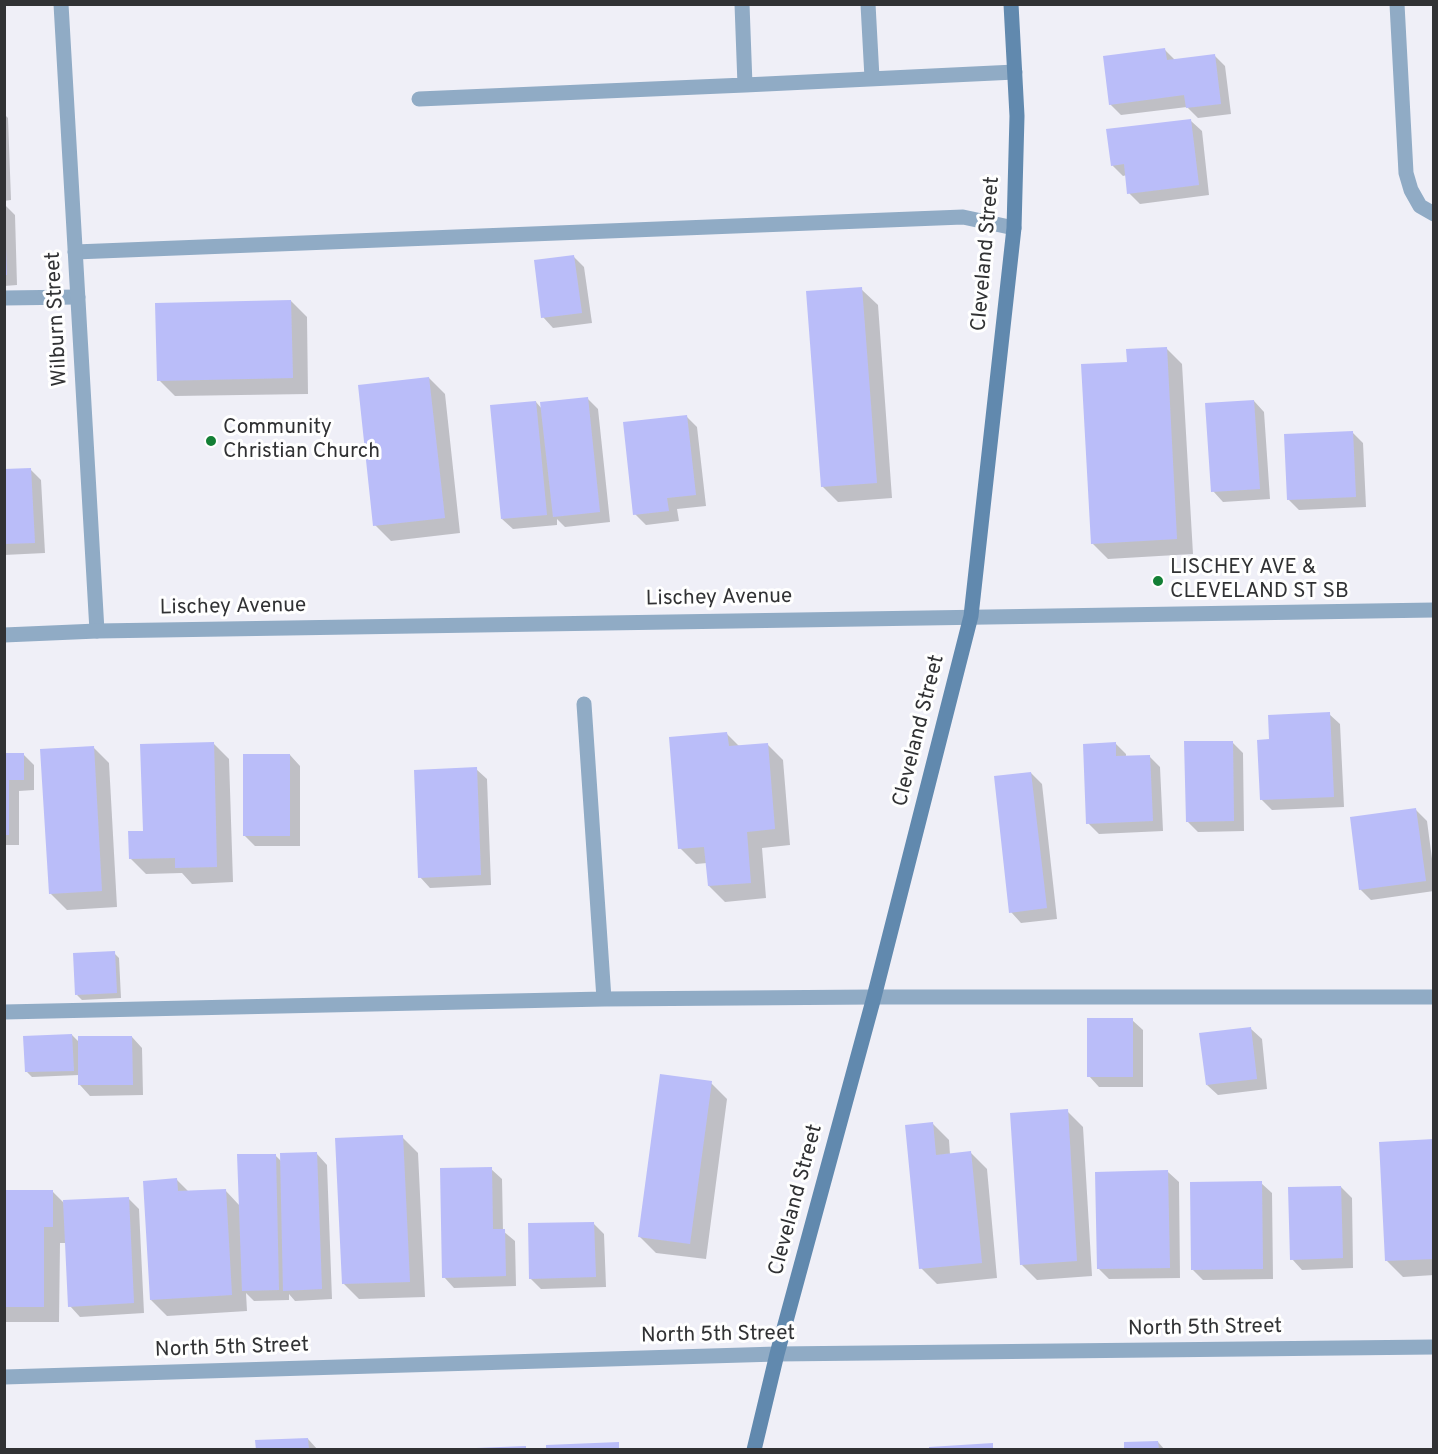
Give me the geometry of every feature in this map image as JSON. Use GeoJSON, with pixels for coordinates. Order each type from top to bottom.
{"type":"FeatureCollection","features":[{"type":"Feature","properties":{"kind":"main road","name":"Cleveland Street"},"geometry":{"type":"LineString","coordinates":[[754,1449],[777,1354],[874,997],[971,616],[1014,228],[1017,116],[1011,4]]}},
{"type":"Feature","properties":{"kind":"street","name":"Wilburn Street"},"geometry":{"type":"LineString","coordinates":[[61,4],[97,631]]}},
{"type":"Feature","properties":{"kind":"street"},"geometry":{"type":"LineString","coordinates":[[742,4],[746,85]]}},
{"type":"Feature","properties":{"kind":"street"},"geometry":{"type":"LineString","coordinates":[[868,4],[872,78]]}},
{"type":"Feature","properties":{"kind":"street"},"geometry":{"type":"LineString","coordinates":[[1397,4],[1406,173],[1411,190],[1420,206],[1434,214]]}},
{"type":"Feature","properties":{"kind":"street"},"geometry":{"type":"LineString","coordinates":[[419,99],[1015,72]]}},
{"type":"Feature","properties":{"kind":"street"},"geometry":{"type":"LineString","coordinates":[[75,252],[963,217],[1014,228]]}},
{"type":"Feature","properties":{"kind":"street"},"geometry":{"type":"LineString","coordinates":[[4,298],[78,297]]}},
{"type":"Feature","properties":{"kind":"street","name":"Lischey Avenue"},"geometry":{"type":"LineString","coordinates":[[4,635],[97,631],[1434,610]]}},
{"type":"Feature","properties":{"kind":"street"},"geometry":{"type":"LineString","coordinates":[[584,704],[604,999]]}},
{"type":"Feature","properties":{"kind":"street"},"geometry":{"type":"LineString","coordinates":[[4,1012],[604,999],[1434,997]]}},
{"type":"Feature","properties":{"kind":"street","name":"North 5th Street"},"geometry":{"type":"LineString","coordinates":[[4,1377],[777,1354],[1434,1347]]}},
{"type":"Feature","properties":{"kind":"building"},"geometry":{"type":"Polygon","coordinates":[[[1165,48],[1167,60],[1215,54],[1221,104],[1186,108],[1184,95],[1109,105],[1103,56],[1165,48]]]}},
{"type":"Feature","properties":{"kind":"building"},"geometry":{"type":"Polygon","coordinates":[[[1191,119],[1199,185],[1127,194],[1124,164],[1111,166],[1106,129],[1191,119]]]}},
{"type":"Feature","properties":{"kind":"building"},"geometry":{"type":"Polygon","coordinates":[[[4,249],[6,249],[7,275],[4,275],[4,249]]]}},
{"type":"Feature","properties":{"kind":"building"},"geometry":{"type":"Polygon","coordinates":[[[574,255],[582,313],[541,318],[534,260],[574,255]]]}},
{"type":"Feature","properties":{"kind":"building"},"geometry":{"type":"Polygon","coordinates":[[[862,287],[877,483],[821,487],[806,291],[862,287]]]}},
{"type":"Feature","properties":{"kind":"building"},"geometry":{"type":"Polygon","coordinates":[[[291,300],[293,378],[157,381],[155,303],[291,300]]]}},
{"type":"Feature","properties":{"kind":"building"},"geometry":{"type":"Polygon","coordinates":[[[1167,347],[1177,539],[1091,544],[1081,364],[1127,362],[1126,349],[1167,347]]]}},
{"type":"Feature","properties":{"kind":"building"},"geometry":{"type":"Polygon","coordinates":[[[429,377],[445,518],[373,526],[358,385],[429,377]]]}},
{"type":"Feature","properties":{"kind":"building"},"geometry":{"type":"Polygon","coordinates":[[[588,397],[600,512],[553,517],[540,402],[588,397]]]}},
{"type":"Feature","properties":{"kind":"building"},"geometry":{"type":"Polygon","coordinates":[[[1254,400],[1260,489],[1211,492],[1205,403],[1254,400]]]}},
{"type":"Feature","properties":{"kind":"building"},"geometry":{"type":"Polygon","coordinates":[[[536,401],[547,515],[501,519],[490,405],[536,401]]]}},
{"type":"Feature","properties":{"kind":"building"},"geometry":{"type":"Polygon","coordinates":[[[687,415],[696,495],[667,498],[669,511],[633,515],[623,422],[687,415]]]}},
{"type":"Feature","properties":{"kind":"building"},"geometry":{"type":"Polygon","coordinates":[[[1353,431],[1356,497],[1287,500],[1284,434],[1353,431]]]}},
{"type":"Feature","properties":{"kind":"building"},"geometry":{"type":"Polygon","coordinates":[[[31,468],[35,543],[4,544],[4,469],[31,468]]]}},
{"type":"Feature","properties":{"kind":"building"},"geometry":{"type":"Polygon","coordinates":[[[1330,712],[1334,797],[1260,800],[1257,740],[1269,739],[1268,715],[1330,712]]]}},
{"type":"Feature","properties":{"kind":"building"},"geometry":{"type":"Polygon","coordinates":[[[727,732],[729,746],[768,743],[775,829],[747,832],[751,883],[708,886],[704,847],[678,849],[669,737],[727,732]]]}},
{"type":"Feature","properties":{"kind":"building"},"geometry":{"type":"Polygon","coordinates":[[[1184,741],[1233,741],[1234,821],[1186,822],[1184,741]]]}},
{"type":"Feature","properties":{"kind":"building"},"geometry":{"type":"Polygon","coordinates":[[[214,742],[217,867],[175,868],[175,858],[129,859],[128,831],[143,831],[140,744],[214,742]]]}},
{"type":"Feature","properties":{"kind":"building"},"geometry":{"type":"Polygon","coordinates":[[[1116,742],[1116,756],[1150,755],[1153,821],[1086,824],[1083,744],[1116,742]]]}},
{"type":"Feature","properties":{"kind":"building"},"geometry":{"type":"Polygon","coordinates":[[[94,746],[102,891],[49,894],[40,749],[94,746]]]}},
{"type":"Feature","properties":{"kind":"building"},"geometry":{"type":"Polygon","coordinates":[[[4,753],[24,753],[24,780],[9,780],[9,835],[4,835],[4,753]]]}},
{"type":"Feature","properties":{"kind":"building"},"geometry":{"type":"Polygon","coordinates":[[[243,754],[290,754],[290,836],[243,836],[243,754]]]}},
{"type":"Feature","properties":{"kind":"building"},"geometry":{"type":"Polygon","coordinates":[[[477,767],[481,875],[418,878],[414,770],[477,767]]]}},
{"type":"Feature","properties":{"kind":"building"},"geometry":{"type":"Polygon","coordinates":[[[1031,772],[1047,908],[1009,913],[994,776],[1031,772]]]}},
{"type":"Feature","properties":{"kind":"building"},"geometry":{"type":"Polygon","coordinates":[[[1416,808],[1426,881],[1359,890],[1350,817],[1416,808]]]}},
{"type":"Feature","properties":{"kind":"building"},"geometry":{"type":"Polygon","coordinates":[[[115,951],[117,993],[75,995],[73,953],[115,951]]]}},
{"type":"Feature","properties":{"kind":"building"},"geometry":{"type":"Polygon","coordinates":[[[1087,1018],[1133,1018],[1133,1077],[1087,1077],[1087,1018]]]}},
{"type":"Feature","properties":{"kind":"building"},"geometry":{"type":"Polygon","coordinates":[[[1251,1027],[1257,1079],[1206,1085],[1199,1033],[1251,1027]]]}},
{"type":"Feature","properties":{"kind":"building"},"geometry":{"type":"Polygon","coordinates":[[[72,1034],[74,1071],[25,1072],[23,1036],[72,1034]]]}},
{"type":"Feature","properties":{"kind":"building"},"geometry":{"type":"Polygon","coordinates":[[[78,1036],[132,1036],[133,1085],[78,1085],[78,1036]]]}},
{"type":"Feature","properties":{"kind":"building"},"geometry":{"type":"Polygon","coordinates":[[[660,1074],[712,1081],[690,1244],[638,1237],[660,1074]]]}},
{"type":"Feature","properties":{"kind":"building"},"geometry":{"type":"Polygon","coordinates":[[[1068,1109],[1077,1261],[1020,1265],[1010,1113],[1068,1109]]]}},
{"type":"Feature","properties":{"kind":"building"},"geometry":{"type":"Polygon","coordinates":[[[933,1122],[936,1155],[971,1151],[982,1263],[919,1269],[905,1125],[933,1122]]]}},
{"type":"Feature","properties":{"kind":"building"},"geometry":{"type":"Polygon","coordinates":[[[403,1135],[410,1282],[342,1284],[335,1138],[403,1135]]]}},
{"type":"Feature","properties":{"kind":"building"},"geometry":{"type":"Polygon","coordinates":[[[1434,1139],[1434,1259],[1385,1261],[1379,1142],[1434,1139]]]}},
{"type":"Feature","properties":{"kind":"building"},"geometry":{"type":"Polygon","coordinates":[[[317,1152],[322,1289],[283,1291],[280,1153],[317,1152]]]}},
{"type":"Feature","properties":{"kind":"building"},"geometry":{"type":"Polygon","coordinates":[[[237,1154],[276,1154],[279,1290],[242,1291],[237,1154]]]}},
{"type":"Feature","properties":{"kind":"building"},"geometry":{"type":"Polygon","coordinates":[[[492,1167],[493,1229],[505,1229],[506,1276],[442,1278],[440,1168],[492,1167]]]}},
{"type":"Feature","properties":{"kind":"building"},"geometry":{"type":"Polygon","coordinates":[[[1168,1170],[1170,1268],[1097,1269],[1095,1172],[1168,1170]]]}},
{"type":"Feature","properties":{"kind":"building"},"geometry":{"type":"Polygon","coordinates":[[[177,1178],[178,1191],[226,1189],[232,1295],[150,1300],[143,1181],[177,1178]]]}},
{"type":"Feature","properties":{"kind":"building"},"geometry":{"type":"Polygon","coordinates":[[[1262,1181],[1263,1269],[1191,1270],[1190,1182],[1262,1181]]]}},
{"type":"Feature","properties":{"kind":"building"},"geometry":{"type":"Polygon","coordinates":[[[1341,1186],[1343,1258],[1290,1260],[1288,1187],[1341,1186]]]}},
{"type":"Feature","properties":{"kind":"building"},"geometry":{"type":"Polygon","coordinates":[[[4,1190],[53,1190],[53,1227],[44,1227],[44,1307],[4,1307],[4,1190]]]}},
{"type":"Feature","properties":{"kind":"building"},"geometry":{"type":"Polygon","coordinates":[[[129,1197],[134,1303],[68,1307],[63,1200],[129,1197]]]}},
{"type":"Feature","properties":{"kind":"building"},"geometry":{"type":"Polygon","coordinates":[[[594,1222],[596,1277],[529,1279],[528,1223],[594,1222]]]}},
{"type":"Feature","properties":{"kind":"building"},"geometry":{"type":"Polygon","coordinates":[[[308,1438],[309,1450],[256,1450],[255,1440],[308,1438]]]}},
{"type":"Feature","properties":{"kind":"building"},"geometry":{"type":"Polygon","coordinates":[[[1158,1441],[1159,1450],[1124,1450],[1124,1442],[1158,1441]]]}},
{"type":"Feature","properties":{"kind":"building"},"geometry":{"type":"Polygon","coordinates":[[[619,1442],[619,1450],[546,1450],[546,1445],[619,1442]]]}},
{"type":"Feature","properties":{"kind":"building"},"geometry":{"type":"Polygon","coordinates":[[[993,1443],[993,1450],[929,1450],[929,1447],[993,1443]]]}},
{"type":"Feature","properties":{"kind":"building"},"geometry":{"type":"Polygon","coordinates":[[[526,1446],[526,1450],[476,1450],[476,1448],[526,1446]]]}},
{"type":"Feature","properties":{"kind":"place","name":"Community Christian Church"},"geometry":{"type":"Point","coordinates":[211,441]}},
{"type":"Feature","properties":{"kind":"place","name":"LISCHEY AVE & CLEVELAND ST SB"},"geometry":{"type":"Point","coordinates":[1158,581]}}]}
